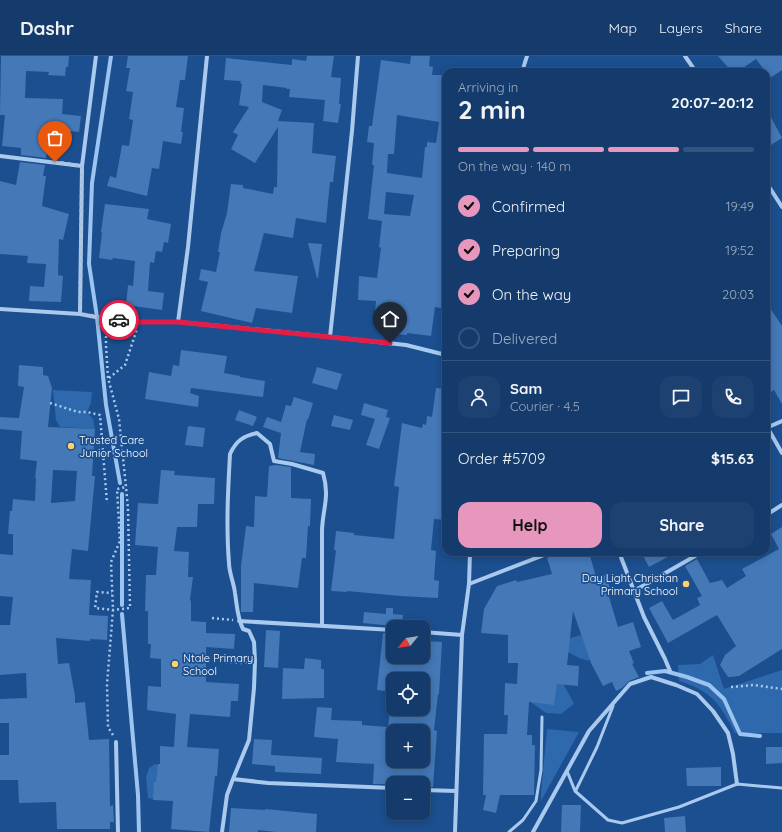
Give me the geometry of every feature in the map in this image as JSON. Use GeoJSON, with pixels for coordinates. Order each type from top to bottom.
{"type":"FeatureCollection","features":[{"type":"Feature","properties":{"kind":"street"},"geometry":{"type":"LineString","coordinates":[[80,314],[82,166],[96,56]]}},
{"type":"Feature","properties":{"kind":"street"},"geometry":{"type":"LineString","coordinates":[[178,322],[188,247],[207,56]]}},
{"type":"Feature","properties":{"kind":"street"},"geometry":{"type":"LineString","coordinates":[[330,337],[352,130],[358,56]]}},
{"type":"Feature","properties":{"kind":"street"},"geometry":{"type":"LineString","coordinates":[[523,68],[527,56]]}},
{"type":"Feature","properties":{"kind":"street"},"geometry":{"type":"LineString","coordinates":[[685,56],[693,68]]}},
{"type":"Feature","properties":{"kind":"street"},"geometry":{"type":"LineString","coordinates":[[0,156],[82,166]]}},
{"type":"Feature","properties":{"kind":"street"},"geometry":{"type":"LineString","coordinates":[[770,188],[782,207]]}},
{"type":"Feature","properties":{"kind":"street"},"geometry":{"type":"LineString","coordinates":[[0,310],[80,314],[106,319],[140,322],[178,322],[330,337],[406,345],[442,355]]}},
{"type":"Feature","properties":{"kind":"street"},"geometry":{"type":"LineString","coordinates":[[770,426],[782,421]]}},
{"type":"Feature","properties":{"kind":"street"},"geometry":{"type":"LineString","coordinates":[[770,432],[782,453]]}},
{"type":"Feature","properties":{"kind":"street"},"geometry":{"type":"LineString","coordinates":[[222,832],[227,795],[249,740],[254,688],[254,642],[249,631],[243,629],[239,621],[235,590],[229,564],[227,514],[230,454],[234,446],[242,437],[257,433],[270,444],[274,461],[323,472],[327,485],[322,528],[322,626]]}},
{"type":"Feature","properties":{"kind":"street"},"geometry":{"type":"LineString","coordinates":[[770,512],[782,505]]}},
{"type":"Feature","properties":{"kind":"street"},"geometry":{"type":"LineString","coordinates":[[455,832],[462,635],[469,584],[470,556]]}},
{"type":"Feature","properties":{"kind":"street"},"geometry":{"type":"LineString","coordinates":[[469,584],[542,556]]}},
{"type":"Feature","properties":{"kind":"street"},"geometry":{"type":"LineString","coordinates":[[621,556],[644,617],[670,671]]}},
{"type":"Feature","properties":{"kind":"street"},"geometry":{"type":"LineString","coordinates":[[634,591],[695,556]]}},
{"type":"Feature","properties":{"kind":"street"},"geometry":{"type":"LineString","coordinates":[[239,621],[386,630]]}},
{"type":"Feature","properties":{"kind":"street"},"geometry":{"type":"LineString","coordinates":[[430,633],[462,635]]}},
{"type":"Feature","properties":{"kind":"street"},"geometry":{"type":"LineString","coordinates":[[533,832],[589,731],[630,684],[651,677],[676,684],[697,694],[712,711],[728,733],[734,754],[737,784]]}},
{"type":"Feature","properties":{"kind":"street"},"geometry":{"type":"LineString","coordinates":[[116,742],[118,832]]}},
{"type":"Feature","properties":{"kind":"street"},"geometry":{"type":"LineString","coordinates":[[233,779],[268,783],[386,788]]}},
{"type":"Feature","properties":{"kind":"street"},"geometry":{"type":"LineString","coordinates":[[430,790],[456,791]]}},
{"type":"Feature","properties":{"kind":"lane"},"geometry":{"type":"LineString","coordinates":[[575,791],[597,747],[614,702]]}},
{"type":"Feature","properties":{"kind":"lane"},"geometry":{"type":"LineString","coordinates":[[509,832],[523,820],[536,801],[541,770],[542,717]]}},
{"type":"Feature","properties":{"kind":"lane"},"geometry":{"type":"LineString","coordinates":[[567,771],[575,791],[608,820],[622,823],[679,807],[737,784],[782,788]]}},
{"type":"Feature","properties":{"kind":"path"},"geometry":{"type":"LineString","coordinates":[[106,319],[108,378],[119,419],[128,509],[130,608],[113,610],[95,608],[97,592],[112,593]]}},
{"type":"Feature","properties":{"kind":"path"},"geometry":{"type":"LineString","coordinates":[[108,378],[125,365],[140,322]]}},
{"type":"Feature","properties":{"kind":"path"},"geometry":{"type":"LineString","coordinates":[[50,403],[78,412],[87,412],[100,415],[107,503]]}},
{"type":"Feature","properties":{"kind":"path"},"geometry":{"type":"LineString","coordinates":[[116,742],[108,727],[107,684],[113,610],[111,562],[120,541],[117,489],[126,488]]}},
{"type":"Feature","properties":{"kind":"path"},"geometry":{"type":"LineString","coordinates":[[212,618],[239,621]]}},
{"type":"Feature","properties":{"kind":"path"},"geometry":{"type":"LineString","coordinates":[[225,662],[239,663],[254,661]]}},
{"type":"Feature","properties":{"kind":"path"},"geometry":{"type":"LineString","coordinates":[[778,688],[782,684]]}},
{"type":"Feature","properties":{"kind":"path"},"geometry":{"type":"LineString","coordinates":[[731,687],[754,685],[782,689]]}},
{"type":"Feature","properties":{"kind":"shaded area"},"geometry":{"type":"Polygon","coordinates":[[[53,390],[92,392],[91,403],[87,412],[93,419],[95,429],[60,427],[56,420],[53,390]]]}},
{"type":"Feature","properties":{"kind":"shaded area"},"geometry":{"type":"Polygon","coordinates":[[[581,635],[588,641],[592,653],[589,661],[579,658],[566,651],[565,644],[570,638],[581,635]]]}},
{"type":"Feature","properties":{"kind":"shaded area"},"geometry":{"type":"Polygon","coordinates":[[[713,655],[724,689],[782,670],[782,733],[735,733],[725,714],[714,700],[700,689],[679,681],[678,665],[700,664],[713,655]]]}},
{"type":"Feature","properties":{"kind":"shaded area"},"geometry":{"type":"Polygon","coordinates":[[[539,682],[563,683],[574,704],[561,714],[546,713],[532,703],[539,682]]]}},
{"type":"Feature","properties":{"kind":"shaded area"},"geometry":{"type":"Polygon","coordinates":[[[547,729],[579,732],[541,801],[541,793],[547,729]]]}},
{"type":"Feature","properties":{"kind":"shaded area"},"geometry":{"type":"Polygon","coordinates":[[[155,764],[164,766],[169,793],[158,800],[148,798],[146,777],[149,768],[155,764]]]}},
{"type":"Feature","properties":{"kind":"building"},"geometry":{"type":"Polygon","coordinates":[[[1,56],[69,56],[65,76],[48,75],[49,72],[26,71],[25,98],[63,99],[62,114],[81,116],[79,132],[49,129],[46,158],[21,155],[21,148],[2,146],[5,115],[0,115],[1,56]]]}},
{"type":"Feature","properties":{"kind":"building"},"geometry":{"type":"Polygon","coordinates":[[[128,56],[188,56],[185,80],[180,80],[176,107],[184,108],[181,144],[163,141],[159,169],[152,168],[147,196],[107,186],[110,176],[116,178],[122,145],[129,146],[133,120],[129,119],[133,92],[126,91],[130,68],[126,68],[128,56]]]}},
{"type":"Feature","properties":{"kind":"building"},"geometry":{"type":"Polygon","coordinates":[[[307,56],[334,56],[331,77],[341,78],[339,104],[341,104],[338,123],[323,121],[325,100],[289,97],[290,89],[286,89],[287,88],[263,85],[262,102],[282,110],[278,121],[314,123],[312,153],[336,156],[333,182],[330,182],[326,223],[296,218],[293,238],[264,233],[254,271],[298,276],[292,313],[256,308],[252,323],[201,311],[208,282],[199,280],[201,269],[216,272],[220,252],[218,252],[221,233],[227,213],[231,184],[243,185],[243,188],[273,194],[274,187],[277,187],[278,127],[255,163],[231,149],[238,135],[233,132],[249,107],[239,105],[242,84],[240,83],[241,81],[224,80],[226,58],[292,65],[292,59],[306,61],[307,56]]]}},
{"type":"Feature","properties":{"kind":"building"},"geometry":{"type":"Polygon","coordinates":[[[411,56],[430,56],[429,66],[433,67],[432,75],[442,75],[442,308],[435,307],[431,336],[407,333],[407,335],[380,333],[381,322],[374,322],[376,301],[358,300],[359,276],[377,278],[381,248],[379,247],[382,221],[368,219],[374,165],[372,165],[374,143],[367,142],[369,126],[372,126],[381,60],[410,64],[411,56]],[[397,115],[394,154],[388,154],[387,173],[422,178],[425,147],[427,147],[427,142],[436,143],[439,122],[397,115]],[[386,192],[384,214],[410,216],[414,195],[386,192]]]}},
{"type":"Feature","properties":{"kind":"building"},"geometry":{"type":"Polygon","coordinates":[[[718,56],[782,56],[782,70],[770,78],[770,68],[763,68],[756,59],[743,68],[728,68],[718,56]]]}},
{"type":"Feature","properties":{"kind":"building"},"geometry":{"type":"Polygon","coordinates":[[[770,116],[782,138],[771,145],[770,143],[770,116]]]}},
{"type":"Feature","properties":{"kind":"building"},"geometry":{"type":"Polygon","coordinates":[[[20,162],[45,165],[43,176],[46,176],[42,206],[69,214],[63,240],[59,239],[58,275],[63,276],[61,302],[29,301],[30,286],[44,287],[46,264],[27,263],[28,256],[0,254],[0,181],[16,185],[20,162]]]}},
{"type":"Feature","properties":{"kind":"building"},"geometry":{"type":"Polygon","coordinates":[[[105,204],[149,209],[147,219],[171,224],[168,243],[164,242],[162,252],[156,251],[154,263],[150,262],[148,291],[164,293],[162,310],[126,305],[128,285],[133,286],[135,261],[99,258],[105,204]]]}},
{"type":"Feature","properties":{"kind":"building"},"geometry":{"type":"Polygon","coordinates":[[[308,243],[322,244],[318,278],[317,278],[308,243]]]}},
{"type":"Feature","properties":{"kind":"building"},"geometry":{"type":"Polygon","coordinates":[[[770,308],[782,326],[782,404],[774,390],[770,392],[770,308]]]}},
{"type":"Feature","properties":{"kind":"building"},"geometry":{"type":"Polygon","coordinates":[[[181,350],[227,356],[224,373],[265,381],[263,397],[191,388],[190,393],[199,396],[198,407],[145,399],[149,372],[171,376],[173,365],[179,366],[181,350]]]}},
{"type":"Feature","properties":{"kind":"building"},"geometry":{"type":"Polygon","coordinates":[[[19,365],[43,367],[43,375],[48,376],[52,388],[48,427],[95,429],[92,476],[95,476],[88,551],[72,549],[69,579],[91,580],[89,615],[108,616],[107,640],[90,639],[90,641],[56,638],[58,664],[69,663],[75,703],[85,702],[89,740],[109,739],[110,806],[113,805],[114,822],[110,822],[110,829],[57,829],[56,802],[19,803],[18,780],[0,780],[0,755],[9,755],[9,723],[0,723],[0,699],[27,698],[26,673],[0,675],[0,625],[10,625],[13,597],[0,596],[0,554],[13,555],[13,534],[8,534],[10,511],[12,511],[13,499],[35,501],[37,461],[20,459],[22,431],[0,429],[0,417],[19,418],[24,387],[18,386],[19,365]],[[53,470],[51,503],[75,501],[77,471],[53,470]]]}},
{"type":"Feature","properties":{"kind":"building"},"geometry":{"type":"Polygon","coordinates":[[[317,367],[342,374],[337,390],[312,383],[317,367]]]}},
{"type":"Feature","properties":{"kind":"building"},"geometry":{"type":"Polygon","coordinates":[[[436,388],[442,389],[442,520],[434,519],[431,550],[436,551],[434,580],[439,581],[438,598],[331,591],[336,550],[334,550],[336,531],[354,533],[354,535],[394,539],[399,487],[394,486],[402,423],[422,428],[423,424],[426,425],[427,416],[432,417],[436,388]]]}},
{"type":"Feature","properties":{"kind":"building"},"geometry":{"type":"Polygon","coordinates":[[[294,397],[313,403],[308,420],[307,419],[300,452],[315,454],[314,465],[278,458],[281,433],[263,427],[267,417],[281,422],[286,405],[291,406],[294,397]]]}},
{"type":"Feature","properties":{"kind":"building"},"geometry":{"type":"Polygon","coordinates":[[[364,403],[388,410],[386,417],[390,418],[379,449],[366,445],[375,419],[361,415],[364,403]]]}},
{"type":"Feature","properties":{"kind":"building"},"geometry":{"type":"Polygon","coordinates":[[[239,410],[257,417],[253,426],[235,420],[239,410]]]}},
{"type":"Feature","properties":{"kind":"building"},"geometry":{"type":"Polygon","coordinates":[[[334,415],[353,420],[350,430],[331,426],[334,415]]]}},
{"type":"Feature","properties":{"kind":"building"},"geometry":{"type":"Polygon","coordinates":[[[188,426],[205,428],[203,447],[185,445],[188,426]]]}},
{"type":"Feature","properties":{"kind":"building"},"geometry":{"type":"Polygon","coordinates":[[[276,465],[291,467],[291,498],[311,499],[310,526],[308,526],[306,558],[302,558],[298,588],[254,583],[253,612],[241,612],[241,566],[246,526],[254,527],[255,496],[267,497],[269,466],[276,465]]]}},
{"type":"Feature","properties":{"kind":"building"},"geometry":{"type":"Polygon","coordinates":[[[161,470],[175,471],[174,475],[215,478],[214,504],[198,504],[197,527],[177,527],[174,551],[189,552],[188,577],[193,577],[190,600],[191,621],[206,622],[206,633],[235,634],[234,649],[206,647],[206,682],[239,684],[238,701],[231,701],[230,717],[190,714],[187,747],[219,749],[217,776],[215,776],[209,832],[171,829],[173,801],[153,800],[154,782],[156,782],[158,764],[160,764],[160,746],[174,747],[176,714],[147,710],[148,686],[161,687],[161,659],[150,658],[151,644],[148,644],[148,611],[145,611],[146,575],[156,575],[158,547],[135,545],[138,503],[158,504],[161,470]]]}},
{"type":"Feature","properties":{"kind":"building"},"geometry":{"type":"Polygon","coordinates":[[[782,527],[782,649],[739,676],[728,677],[720,665],[725,655],[736,646],[717,615],[668,643],[649,608],[662,601],[673,620],[700,605],[697,598],[702,596],[685,566],[697,559],[710,583],[722,580],[727,588],[746,576],[742,569],[766,556],[770,556],[770,554],[779,549],[771,534],[782,527]]]}},
{"type":"Feature","properties":{"kind":"building"},"geometry":{"type":"Polygon","coordinates":[[[552,556],[590,556],[596,577],[606,575],[610,589],[607,590],[618,627],[633,622],[641,647],[629,651],[634,663],[632,664],[639,677],[629,681],[622,688],[616,691],[612,682],[603,686],[591,663],[573,611],[567,665],[579,666],[578,686],[557,684],[554,705],[529,702],[527,735],[532,735],[532,745],[535,745],[534,795],[500,795],[496,813],[483,810],[486,795],[483,795],[484,734],[507,734],[508,715],[504,715],[505,683],[517,684],[518,663],[508,663],[508,635],[481,633],[484,609],[497,586],[516,580],[517,582],[552,574],[547,558],[552,556]]]}},
{"type":"Feature","properties":{"kind":"building"},"geometry":{"type":"Polygon","coordinates":[[[643,556],[670,556],[649,567],[643,556]]]}},
{"type":"Feature","properties":{"kind":"building"},"geometry":{"type":"Polygon","coordinates":[[[386,608],[393,608],[393,614],[403,615],[402,620],[386,620],[386,625],[363,623],[364,612],[386,614],[386,608]]]}},
{"type":"Feature","properties":{"kind":"building"},"geometry":{"type":"Polygon","coordinates":[[[266,630],[280,631],[278,668],[264,667],[266,630]]]}},
{"type":"Feature","properties":{"kind":"building"},"geometry":{"type":"Polygon","coordinates":[[[383,633],[386,633],[386,664],[430,664],[430,641],[442,642],[439,694],[434,730],[437,731],[433,787],[430,787],[430,776],[386,776],[386,784],[373,784],[374,764],[336,762],[338,739],[314,737],[317,707],[332,708],[331,720],[362,721],[362,725],[386,727],[386,768],[430,768],[430,724],[388,724],[389,716],[430,716],[430,672],[386,672],[386,691],[377,690],[383,633]]]}},
{"type":"Feature","properties":{"kind":"building"},"geometry":{"type":"Polygon","coordinates":[[[305,658],[321,660],[321,669],[324,669],[324,698],[282,699],[283,668],[304,669],[305,658]]]}},
{"type":"Feature","properties":{"kind":"building"},"geometry":{"type":"Polygon","coordinates":[[[254,739],[272,740],[271,755],[322,758],[321,774],[275,772],[275,766],[252,764],[254,739]]]}},
{"type":"Feature","properties":{"kind":"building"},"geometry":{"type":"Polygon","coordinates":[[[766,747],[782,747],[782,763],[766,764],[766,747]]]}},
{"type":"Feature","properties":{"kind":"building"},"geometry":{"type":"Polygon","coordinates":[[[721,767],[721,786],[687,786],[686,768],[721,767]]]}},
{"type":"Feature","properties":{"kind":"building"},"geometry":{"type":"Polygon","coordinates":[[[562,805],[581,805],[580,832],[561,832],[562,805]]]}},
{"type":"Feature","properties":{"kind":"building"},"geometry":{"type":"Polygon","coordinates":[[[231,808],[265,809],[317,814],[316,832],[276,832],[258,830],[258,832],[229,832],[231,808]]]}},
{"type":"Feature","properties":{"kind":"building"},"geometry":{"type":"Polygon","coordinates":[[[685,816],[686,832],[665,832],[664,818],[685,816]]]}},
{"type":"Feature","properties":{"kind":"waterway"},"geometry":{"type":"LineString","coordinates":[[111,56],[92,183],[89,264],[97,317],[106,405],[120,483]]}},
{"type":"Feature","properties":{"kind":"waterway"},"geometry":{"type":"LineString","coordinates":[[122,494],[122,605]]}},
{"type":"Feature","properties":{"kind":"waterway"},"geometry":{"type":"LineString","coordinates":[[122,614],[138,795],[139,832]]}},
{"type":"Feature","properties":{"kind":"waterway"},"geometry":{"type":"LineString","coordinates":[[647,673],[665,671],[709,685],[724,699],[740,734],[760,736]]}},
{"type":"Feature","properties":{"kind":"way so far"},"geometry":{"type":"LineString","coordinates":[[55,162],[82,166],[80,314],[119,320]]}},
{"type":"Feature","properties":{"kind":"place","name":"Trusted Care Junior School"},"geometry":{"type":"Point","coordinates":[71,446]}},
{"type":"Feature","properties":{"kind":"place","name":"Day Light Christian Primary School"},"geometry":{"type":"Point","coordinates":[686,584]}},
{"type":"Feature","properties":{"kind":"place","name":"Ntale Primary School"},"geometry":{"type":"Point","coordinates":[175,664]}},
{"type":"Feature","properties":{"kind":"route"},"geometry":{"type":"LineString","coordinates":[[119,320],[140,322],[178,322],[390,343]]}}]}
